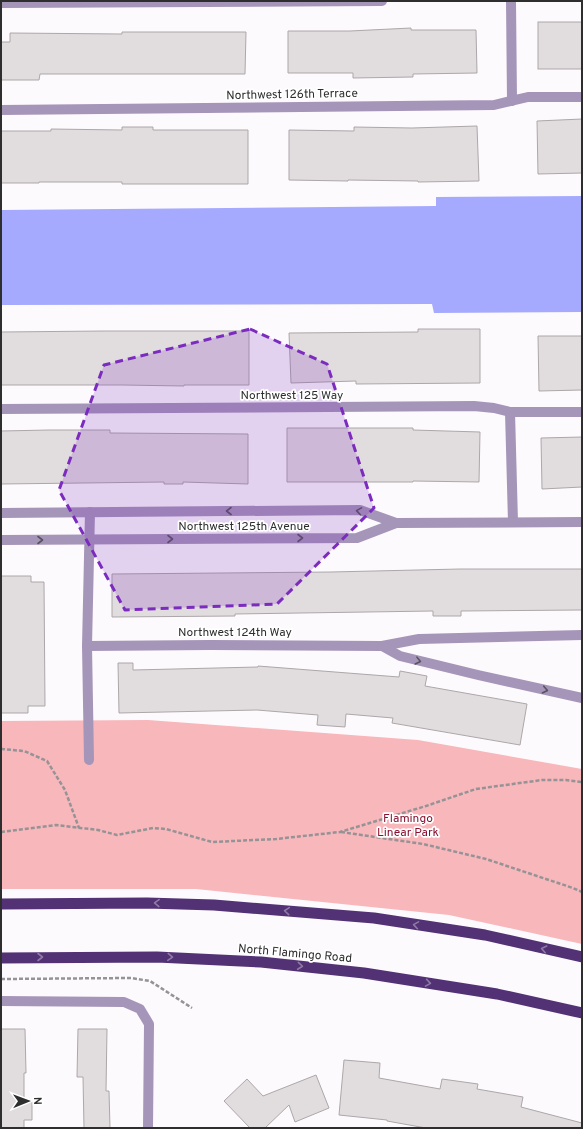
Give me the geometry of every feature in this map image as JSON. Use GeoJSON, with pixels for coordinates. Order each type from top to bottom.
{"type":"FeatureCollection","features":[{"type":"Feature","properties":{"kind":"highway"},"geometry":{"type":"LineString","coordinates":[[1,904],[147,903],[214,905],[374,918],[485,936],[582,957]]}},
{"type":"Feature","properties":{"kind":"highway","name":"North Flamingo Road"},"geometry":{"type":"LineString","coordinates":[[1,958],[157,957],[261,962],[364,973],[497,994],[582,1013]]}},
{"type":"Feature","properties":{"kind":"street"},"geometry":{"type":"LineString","coordinates":[[1,3],[382,1]]}},
{"type":"Feature","properties":{"kind":"street"},"geometry":{"type":"LineString","coordinates":[[511,1],[512,101]]}},
{"type":"Feature","properties":{"kind":"street","name":"Northwest 126th Terrace"},"geometry":{"type":"LineString","coordinates":[[1,110],[494,105],[528,97],[582,97]]}},
{"type":"Feature","properties":{"kind":"street","name":"Northwest 125 Way"},"geometry":{"type":"LineString","coordinates":[[1,409],[474,406],[494,408],[510,412],[582,412]]}},
{"type":"Feature","properties":{"kind":"street"},"geometry":{"type":"LineString","coordinates":[[510,412],[513,522]]}},
{"type":"Feature","properties":{"kind":"street","name":"Northwest 125th Avenue"},"geometry":{"type":"LineString","coordinates":[[1,513],[360,510],[396,523],[582,522]]}},
{"type":"Feature","properties":{"kind":"street"},"geometry":{"type":"LineString","coordinates":[[89,760],[87,646],[90,512]]}},
{"type":"Feature","properties":{"kind":"street","name":"Northwest 125th Avenue"},"geometry":{"type":"LineString","coordinates":[[1,540],[357,538],[396,523]]}},
{"type":"Feature","properties":{"kind":"street","name":"Northwest 124th Way"},"geometry":{"type":"LineString","coordinates":[[87,646],[382,646],[419,639],[582,635]]}},
{"type":"Feature","properties":{"kind":"street","name":"Northwest 124th Way"},"geometry":{"type":"LineString","coordinates":[[382,646],[400,656],[582,698]]}},
{"type":"Feature","properties":{"kind":"street"},"geometry":{"type":"LineString","coordinates":[[1,1001],[124,1002],[140,1009],[149,1024],[148,1128]]}},
{"type":"Feature","properties":{"kind":"path"},"geometry":{"type":"LineString","coordinates":[[1,749],[24,751],[47,761],[65,790],[79,828]]}},
{"type":"Feature","properties":{"kind":"path"},"geometry":{"type":"LineString","coordinates":[[1,832],[56,825],[98,830],[117,835],[153,828],[166,829],[212,842],[276,839],[340,832],[476,789],[542,780],[582,782]]}},
{"type":"Feature","properties":{"kind":"path"},"geometry":{"type":"LineString","coordinates":[[340,832],[423,844],[486,859],[582,892]]}},
{"type":"Feature","properties":{"kind":"path"},"geometry":{"type":"LineString","coordinates":[[1,979],[132,978],[150,981],[192,1008]]}},
{"type":"Feature","properties":{"kind":"highlighted area"},"geometry":{"type":"Polygon","coordinates":[[[250,329],[327,364],[374,508],[277,604],[125,610],[59,490],[104,365],[250,329]]]}},
{"type":"Feature","properties":{"kind":"green space","name":"Flamingo Linear Park"},"geometry":{"type":"Polygon","coordinates":[[[148,720],[418,740],[582,769],[582,944],[449,915],[196,889],[1,889],[1,721],[148,720]]]}},
{"type":"Feature","properties":{"kind":"water"},"geometry":{"type":"Polygon","coordinates":[[[582,196],[582,312],[434,313],[432,304],[1,305],[1,210],[436,206],[436,197],[582,196]]]}},
{"type":"Feature","properties":{"kind":"building"},"geometry":{"type":"Polygon","coordinates":[[[538,22],[582,22],[582,69],[538,69],[538,22]]]}},
{"type":"Feature","properties":{"kind":"building"},"geometry":{"type":"Polygon","coordinates":[[[411,28],[411,30],[476,30],[477,73],[413,74],[413,77],[353,78],[353,73],[288,73],[288,31],[350,31],[411,28]]]}},
{"type":"Feature","properties":{"kind":"building"},"geometry":{"type":"Polygon","coordinates":[[[122,32],[246,32],[245,74],[40,74],[39,80],[1,80],[1,42],[10,42],[10,33],[122,34],[122,32]]]}},
{"type":"Feature","properties":{"kind":"building"},"geometry":{"type":"Polygon","coordinates":[[[582,119],[582,173],[538,174],[537,121],[582,119]]]}},
{"type":"Feature","properties":{"kind":"building"},"geometry":{"type":"Polygon","coordinates":[[[477,126],[479,181],[418,182],[289,180],[289,130],[354,131],[354,127],[412,128],[477,126]]]}},
{"type":"Feature","properties":{"kind":"building"},"geometry":{"type":"Polygon","coordinates":[[[122,127],[153,127],[153,130],[248,130],[248,184],[122,184],[122,182],[1,183],[1,131],[51,131],[51,129],[122,130],[122,127]]]}},
{"type":"Feature","properties":{"kind":"building"},"geometry":{"type":"Polygon","coordinates":[[[418,329],[480,329],[480,383],[356,384],[356,381],[291,383],[289,333],[418,332],[418,329]]]}},
{"type":"Feature","properties":{"kind":"building"},"geometry":{"type":"Polygon","coordinates":[[[249,331],[249,385],[1,385],[1,332],[249,331]]]}},
{"type":"Feature","properties":{"kind":"building"},"geometry":{"type":"Polygon","coordinates":[[[538,336],[582,336],[582,390],[539,391],[538,336]]]}},
{"type":"Feature","properties":{"kind":"building"},"geometry":{"type":"Polygon","coordinates":[[[287,428],[413,428],[413,430],[480,432],[479,482],[287,482],[287,428]]]}},
{"type":"Feature","properties":{"kind":"building"},"geometry":{"type":"Polygon","coordinates":[[[110,430],[110,433],[248,434],[248,484],[183,482],[183,484],[164,484],[164,482],[1,484],[1,431],[110,430]]]}},
{"type":"Feature","properties":{"kind":"building"},"geometry":{"type":"Polygon","coordinates":[[[582,437],[582,487],[542,489],[541,438],[582,437]]]}},
{"type":"Feature","properties":{"kind":"building"},"geometry":{"type":"Polygon","coordinates":[[[460,569],[582,569],[582,610],[461,611],[461,616],[433,616],[433,611],[235,614],[235,616],[112,617],[112,574],[460,569]]]}},
{"type":"Feature","properties":{"kind":"building"},"geometry":{"type":"Polygon","coordinates":[[[1,576],[31,576],[31,582],[44,582],[45,706],[28,706],[28,713],[1,713],[1,576]]]}},
{"type":"Feature","properties":{"kind":"building"},"geometry":{"type":"Polygon","coordinates":[[[118,663],[133,663],[133,670],[258,666],[399,677],[400,671],[427,676],[425,686],[527,704],[520,745],[392,723],[393,718],[346,714],[345,727],[317,725],[318,715],[257,710],[119,713],[118,663]]]}},
{"type":"Feature","properties":{"kind":"building"},"geometry":{"type":"Polygon","coordinates":[[[1,1029],[25,1029],[26,1073],[24,1073],[24,1101],[32,1101],[32,1120],[24,1120],[24,1128],[1,1128],[1,1029]]]}},
{"type":"Feature","properties":{"kind":"building"},"geometry":{"type":"Polygon","coordinates":[[[78,1029],[107,1029],[106,1091],[109,1091],[110,1128],[84,1128],[83,1077],[77,1077],[78,1029]]]}},
{"type":"Feature","properties":{"kind":"building"},"geometry":{"type":"Polygon","coordinates":[[[344,1060],[380,1063],[379,1078],[440,1089],[442,1079],[478,1084],[477,1089],[523,1097],[521,1107],[582,1123],[581,1128],[426,1128],[387,1120],[339,1115],[344,1060]]]}},
{"type":"Feature","properties":{"kind":"building"},"geometry":{"type":"Polygon","coordinates":[[[316,1075],[329,1108],[295,1122],[289,1105],[265,1128],[250,1128],[224,1101],[247,1079],[263,1096],[316,1075]]]}}]}
